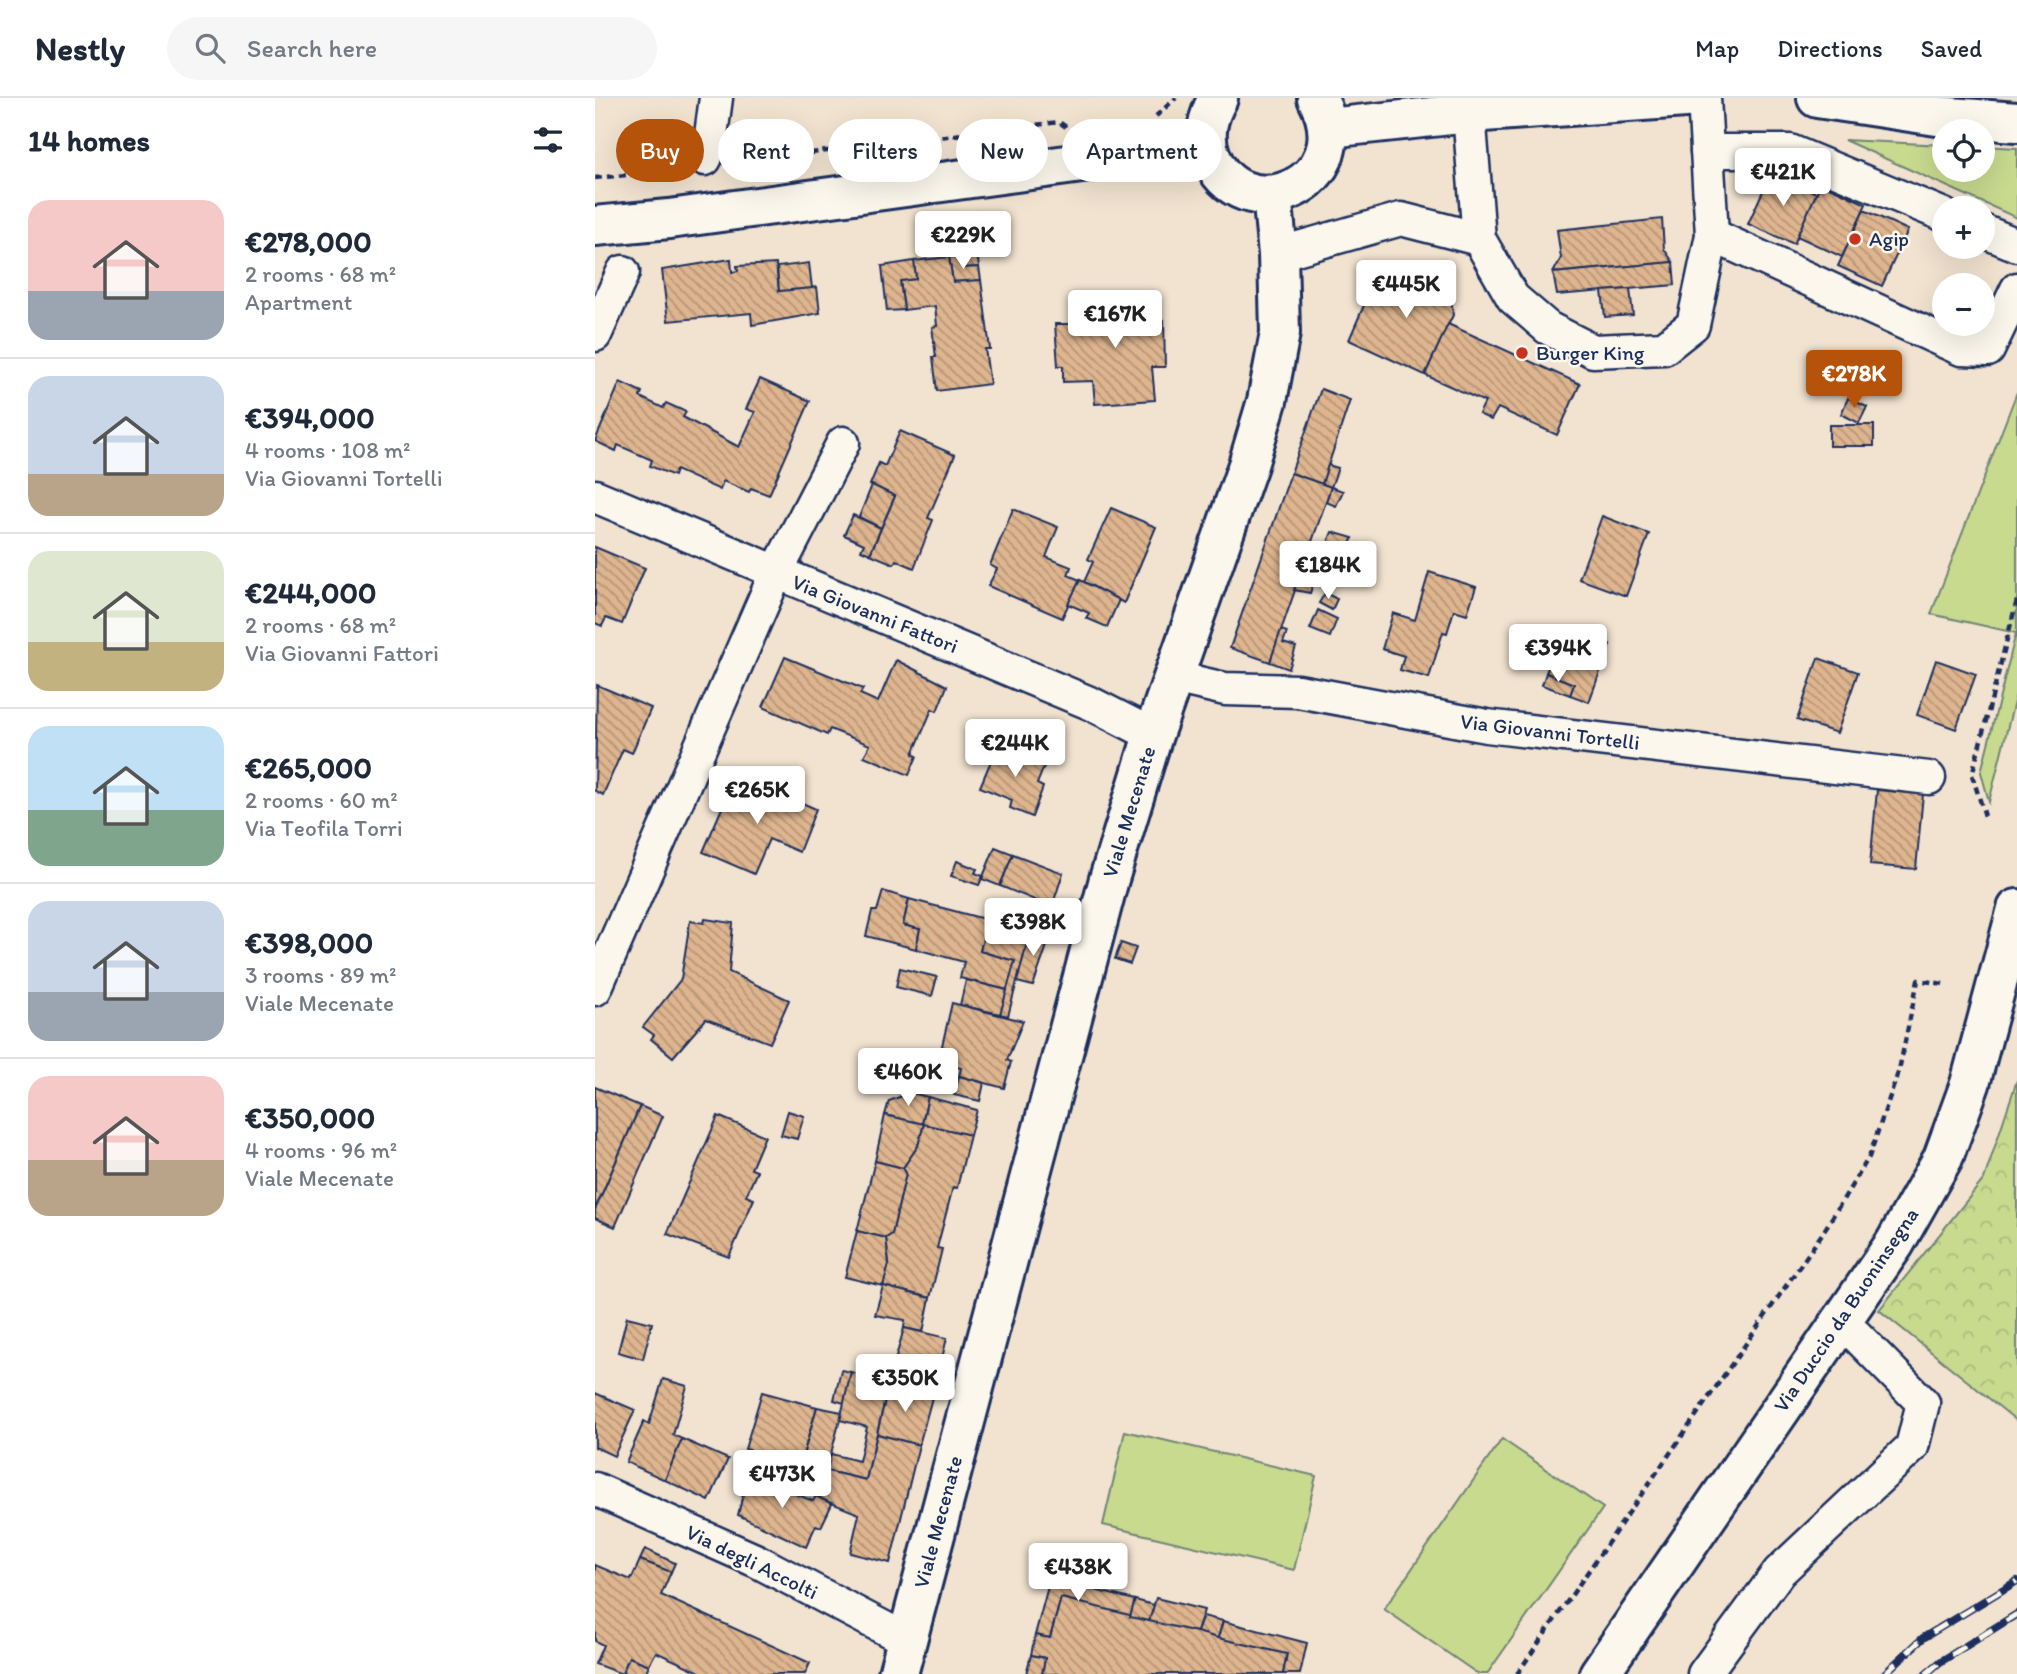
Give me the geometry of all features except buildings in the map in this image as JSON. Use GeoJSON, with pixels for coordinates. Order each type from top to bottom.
{"type":"FeatureCollection","features":[{"type":"Feature","properties":{"kind":"main road"},"geometry":{"type":"LineString","coordinates":[[1209,119],[1218,98]]}},
{"type":"Feature","properties":{"kind":"main road"},"geometry":{"type":"LineString","coordinates":[[1222,173],[1254,194],[1272,195],[1303,185],[1323,160],[1323,113],[1469,113],[1686,98]]}},
{"type":"Feature","properties":{"kind":"main road"},"geometry":{"type":"LineString","coordinates":[[1817,98],[1937,116],[2017,122]]}},
{"type":"Feature","properties":{"kind":"main road"},"geometry":{"type":"LineString","coordinates":[[1877,98],[2017,104]]}},
{"type":"Feature","properties":{"kind":"main road"},"geometry":{"type":"LineString","coordinates":[[595,226],[683,218],[1062,166]]}},
{"type":"Feature","properties":{"kind":"main road","name":"Viale Mecenate"},"geometry":{"type":"LineString","coordinates":[[903,1657],[1109,879],[1153,735],[1267,401],[1280,332],[1278,254],[1272,195]]}},
{"type":"Feature","properties":{"kind":"main road","name":"Via Duccio da Buoninsegna"},"geometry":{"type":"LineString","coordinates":[[1599,1674],[1895,1243],[1943,1158],[1970,1084],[2017,909]]}},
{"type":"Feature","properties":{"kind":"street"},"geometry":{"type":"LineString","coordinates":[[707,163],[716,98]]}},
{"type":"Feature","properties":{"kind":"street"},"geometry":{"type":"LineString","coordinates":[[1469,113],[1479,239],[1513,298],[1548,328],[1593,351],[1664,348],[1693,325],[1711,235],[1704,98]]}},
{"type":"Feature","properties":{"kind":"street"},"geometry":{"type":"LineString","coordinates":[[1707,151],[1790,152],[1932,210]]}},
{"type":"Feature","properties":{"kind":"street"},"geometry":{"type":"LineString","coordinates":[[1278,254],[1401,219],[1479,239]]}},
{"type":"Feature","properties":{"kind":"street"},"geometry":{"type":"LineString","coordinates":[[1711,235],[1961,349],[1988,350],[2017,289]]}},
{"type":"Feature","properties":{"kind":"street"},"geometry":{"type":"LineString","coordinates":[[1995,236],[2017,245]]}},
{"type":"Feature","properties":{"kind":"street"},"geometry":{"type":"LineString","coordinates":[[595,335],[623,272]]}},
{"type":"Feature","properties":{"kind":"street"},"geometry":{"type":"LineString","coordinates":[[595,989],[776,573],[843,443]]}},
{"type":"Feature","properties":{"kind":"street","name":"Via Giovanni Fattori"},"geometry":{"type":"LineString","coordinates":[[595,496],[1092,704],[1153,735]]}},
{"type":"Feature","properties":{"kind":"street","name":"Via Giovanni Tortelli"},"geometry":{"type":"LineString","coordinates":[[1173,677],[1225,689],[1298,691],[1487,726],[1929,778]]}},
{"type":"Feature","properties":{"kind":"street"},"geometry":{"type":"LineString","coordinates":[[1704,1674],[1779,1572],[1912,1447],[1923,1403],[1842,1321]]}},
{"type":"Feature","properties":{"kind":"street","name":"Via degli Accolti"},"geometry":{"type":"LineString","coordinates":[[595,1489],[757,1561],[903,1657]]}},
{"type":"Feature","properties":{"kind":"path"},"geometry":{"type":"LineString","coordinates":[[595,178],[1059,122],[1062,124]]}},
{"type":"Feature","properties":{"kind":"path"},"geometry":{"type":"LineString","coordinates":[[1985,816],[1972,775],[2017,600]]}},
{"type":"Feature","properties":{"kind":"path"},"geometry":{"type":"LineString","coordinates":[[1517,1674],[1829,1223],[1869,1157],[1899,1070],[1918,980],[1944,984]]}},
{"type":"Feature","properties":{"kind":"green space"},"geometry":{"type":"Polygon","coordinates":[[[1844,140],[1932,144],[1932,180],[1844,140]]]}},
{"type":"Feature","properties":{"kind":"green space"},"geometry":{"type":"Polygon","coordinates":[[[1995,147],[2017,148],[2017,218],[1995,208],[1995,196],[1968,196],[1937,182],[1995,182],[1995,147]]]}},
{"type":"Feature","properties":{"kind":"green space"},"geometry":{"type":"Polygon","coordinates":[[[2017,392],[2017,690],[1989,802],[1981,772],[2016,633],[1931,614],[2017,392]]]}},
{"type":"Feature","properties":{"kind":"green space"},"geometry":{"type":"Polygon","coordinates":[[[2017,1080],[2017,1421],[1879,1310],[1984,1179],[2017,1080]]]}},
{"type":"Feature","properties":{"kind":"green space"},"geometry":{"type":"Polygon","coordinates":[[[1125,1431],[1316,1476],[1294,1570],[1103,1525],[1125,1431]]]}},
{"type":"Feature","properties":{"kind":"green space"},"geometry":{"type":"Polygon","coordinates":[[[1502,1439],[1603,1508],[1487,1674],[1478,1674],[1384,1609],[1502,1439]]]}},
{"type":"Feature","properties":{"kind":"railway"},"geometry":{"type":"LineString","coordinates":[[1884,1674],[1923,1638],[2017,1581]]}},
{"type":"Feature","properties":{"kind":"railway"},"geometry":{"type":"LineString","coordinates":[[1926,1674],[1940,1662],[2017,1614]]}},
{"type":"Feature","properties":{"kind":"place","name":"Agip"},"geometry":{"type":"Point","coordinates":[1855,239]}},
{"type":"Feature","properties":{"kind":"place","name":"Burger King"},"geometry":{"type":"Point","coordinates":[1522,353]}}]}
